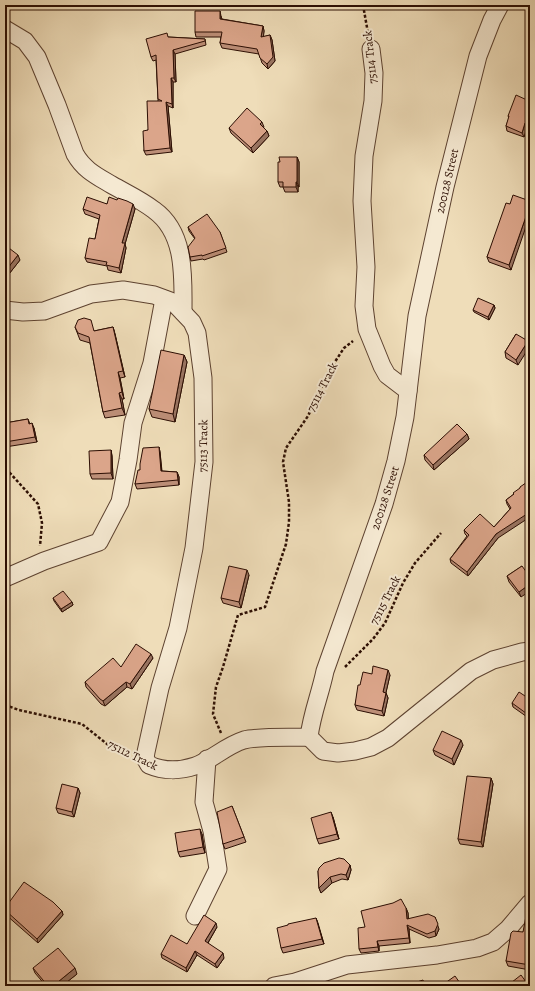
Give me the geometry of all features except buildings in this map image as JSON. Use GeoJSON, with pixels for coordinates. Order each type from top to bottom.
{"type":"FeatureCollection","features":[{"type":"Feature","properties":{"kind":"street","name":"200128 Street"},"geometry":{"type":"LineString","coordinates":[[309,738],[313,710],[322,687],[325,671],[384,504],[396,461],[405,417],[417,316],[445,187],[478,56],[492,20],[500,5]]}},
{"type":"Feature","properties":{"kind":"street"},"geometry":{"type":"LineString","coordinates":[[5,29],[25,41],[37,57],[79,162],[90,173],[156,210],[174,233],[180,249],[183,281],[183,312]]}},
{"type":"Feature","properties":{"kind":"street","name":"75114 Track"},"geometry":{"type":"LineString","coordinates":[[367,329],[364,306],[366,267],[362,201],[364,156],[373,100],[374,73],[371,49]]}},
{"type":"Feature","properties":{"kind":"street","name":"75113 Track"},"geometry":{"type":"LineString","coordinates":[[5,310],[23,312],[44,311],[91,294],[123,290],[154,295],[173,302],[192,322],[197,333],[203,378],[204,462],[194,548],[178,628],[160,688],[146,752],[145,758],[149,765]]}},
{"type":"Feature","properties":{"kind":"street"},"geometry":{"type":"LineString","coordinates":[[5,578],[44,561],[99,542],[120,502],[133,423],[152,363],[164,299]]}},
{"type":"Feature","properties":{"kind":"street"},"geometry":{"type":"LineString","coordinates":[[367,329],[382,366],[388,375],[408,391]]}},
{"type":"Feature","properties":{"kind":"street"},"geometry":{"type":"LineString","coordinates":[[309,738],[324,750],[338,753],[371,747],[388,738],[471,671],[494,660],[530,651]]}},
{"type":"Feature","properties":{"kind":"street","name":"75112 Track"},"geometry":{"type":"LineString","coordinates":[[149,765],[158,769],[172,770],[195,766],[227,747],[245,740],[309,738]]}},
{"type":"Feature","properties":{"kind":"street"},"geometry":{"type":"LineString","coordinates":[[195,916],[218,868],[212,831],[204,802],[207,759]]}},
{"type":"Feature","properties":{"kind":"street"},"geometry":{"type":"LineString","coordinates":[[274,986],[294,982],[347,965],[437,955],[477,948],[493,942],[508,929],[530,904]]}},
{"type":"Feature","properties":{"kind":"path","name":"75114 Track"},"geometry":{"type":"LineString","coordinates":[[363,5],[371,49]]}},
{"type":"Feature","properties":{"kind":"path","name":"75114 Track"},"geometry":{"type":"LineString","coordinates":[[227,747],[213,714],[216,687],[238,615],[264,607],[286,544],[289,522],[289,502],[283,462],[286,448],[308,416],[329,371],[344,348],[367,329]]}},
{"type":"Feature","properties":{"kind":"path"},"geometry":{"type":"LineString","coordinates":[[5,470],[10,473],[38,504],[42,523],[39,552]]}},
{"type":"Feature","properties":{"kind":"path","name":"75115 Track"},"geometry":{"type":"LineString","coordinates":[[322,687],[350,663],[373,639],[385,623],[403,583],[415,563],[441,533]]}},
{"type":"Feature","properties":{"kind":"path","name":"75112 Track"},"geometry":{"type":"LineString","coordinates":[[5,705],[19,710],[82,724],[112,748],[149,765]]}}]}
